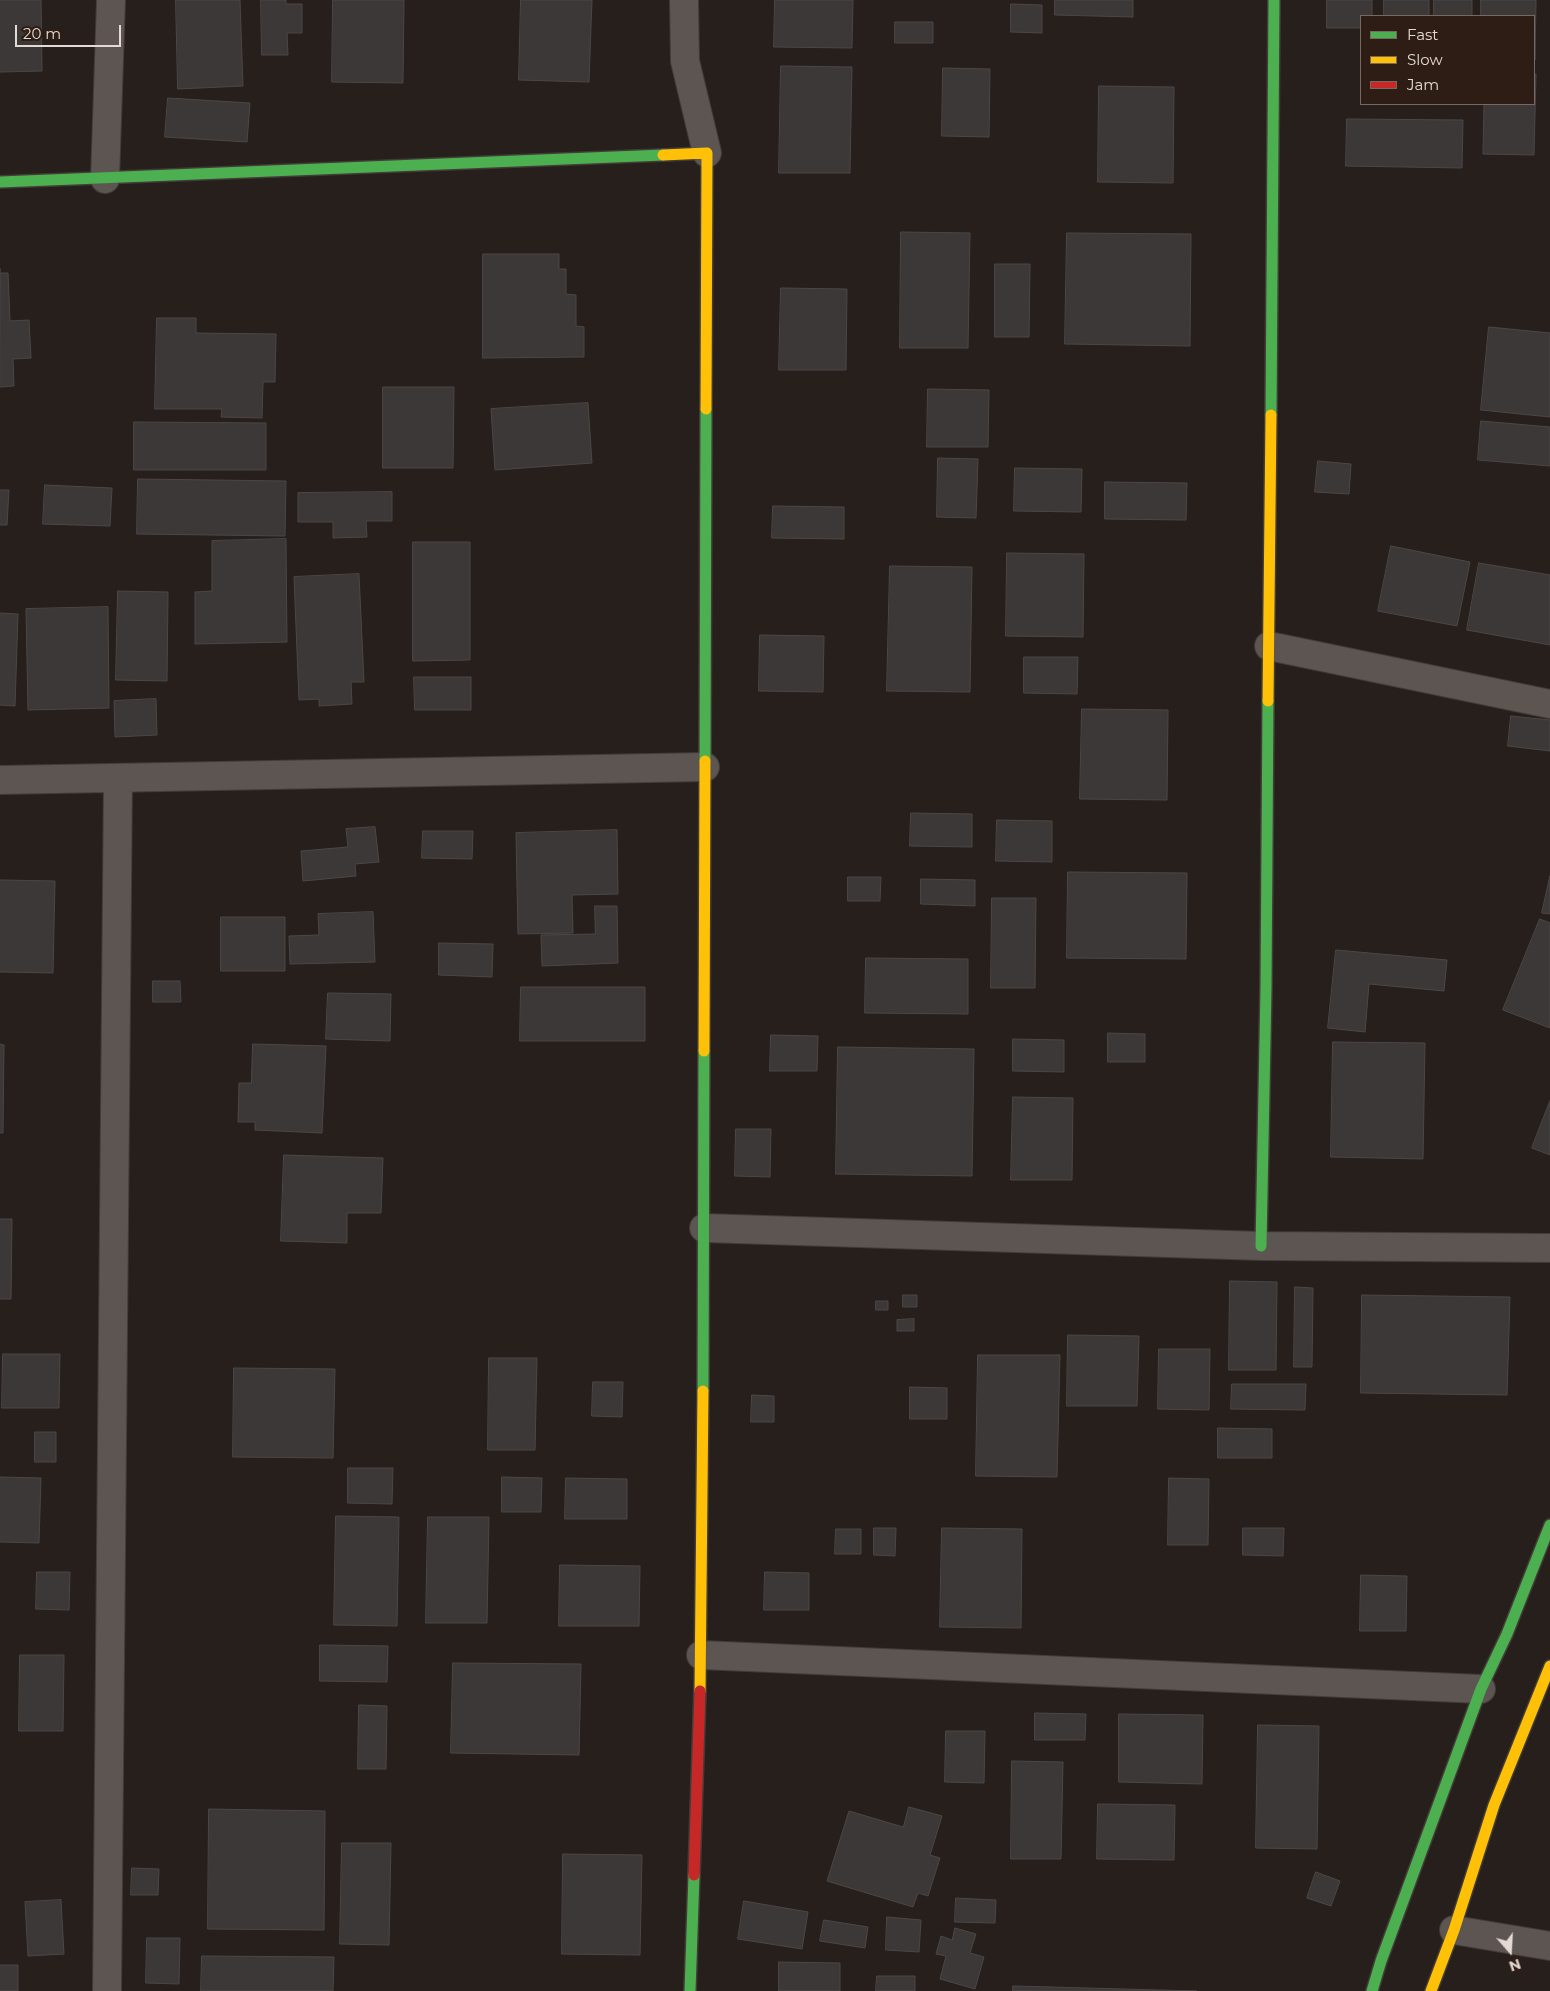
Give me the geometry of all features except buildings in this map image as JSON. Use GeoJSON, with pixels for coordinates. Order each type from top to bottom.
{"type":"FeatureCollection","features":[{"type":"Feature","properties":{"kind":"street"},"geometry":{"type":"LineString","coordinates":[[105,179],[111,0]]}},
{"type":"Feature","properties":{"kind":"street"},"geometry":{"type":"LineString","coordinates":[[684,0],[685,61],[707,153],[701,1655],[690,1991]]}},
{"type":"Feature","properties":{"kind":"street"},"geometry":{"type":"LineString","coordinates":[[1261,1246],[1266,988],[1274,0]]}},
{"type":"Feature","properties":{"kind":"street"},"geometry":{"type":"LineString","coordinates":[[0,182],[707,153]]}},
{"type":"Feature","properties":{"kind":"street"},"geometry":{"type":"LineString","coordinates":[[1269,646],[1550,704]]}},
{"type":"Feature","properties":{"kind":"street"},"geometry":{"type":"LineString","coordinates":[[0,780],[706,767]]}},
{"type":"Feature","properties":{"kind":"street"},"geometry":{"type":"LineString","coordinates":[[106,1991],[118,779]]}},
{"type":"Feature","properties":{"kind":"street"},"geometry":{"type":"LineString","coordinates":[[704,1228],[1261,1246],[1550,1248]]}},
{"type":"Feature","properties":{"kind":"street"},"geometry":{"type":"LineString","coordinates":[[1372,1991],[1381,1961],[1481,1689],[1507,1634],[1550,1525]]}},
{"type":"Feature","properties":{"kind":"street"},"geometry":{"type":"LineString","coordinates":[[701,1655],[1481,1689]]}},
{"type":"Feature","properties":{"kind":"street"},"geometry":{"type":"LineString","coordinates":[[1431,1991],[1454,1930],[1494,1805],[1550,1666]]}},
{"type":"Feature","properties":{"kind":"street"},"geometry":{"type":"LineString","coordinates":[[1454,1930],[1550,1946]]}},
{"type":"Feature","properties":{"kind":"traffic: fast"},"geometry":{"type":"LineString","coordinates":[[1271,415],[1274,0]]}},
{"type":"Feature","properties":{"kind":"traffic: fast"},"geometry":{"type":"LineString","coordinates":[[0,182],[663,155]]}},
{"type":"Feature","properties":{"kind":"traffic: fast"},"geometry":{"type":"LineString","coordinates":[[705,761],[706,409]]}},
{"type":"Feature","properties":{"kind":"traffic: fast"},"geometry":{"type":"LineString","coordinates":[[1261,1246],[1266,988],[1268,701]]}},
{"type":"Feature","properties":{"kind":"traffic: fast"},"geometry":{"type":"LineString","coordinates":[[703,1391],[704,1051]]}},
{"type":"Feature","properties":{"kind":"traffic: fast"},"geometry":{"type":"LineString","coordinates":[[1372,1991],[1381,1961],[1481,1689],[1507,1634],[1550,1525]]}},
{"type":"Feature","properties":{"kind":"traffic: fast"},"geometry":{"type":"LineString","coordinates":[[690,1991],[694,1875]]}},
{"type":"Feature","properties":{"kind":"traffic: slow"},"geometry":{"type":"LineString","coordinates":[[663,155],[707,153],[706,409]]}},
{"type":"Feature","properties":{"kind":"traffic: slow"},"geometry":{"type":"LineString","coordinates":[[1268,701],[1271,415]]}},
{"type":"Feature","properties":{"kind":"traffic: slow"},"geometry":{"type":"LineString","coordinates":[[704,1051],[705,761]]}},
{"type":"Feature","properties":{"kind":"traffic: slow"},"geometry":{"type":"LineString","coordinates":[[700,1691],[703,1391]]}},
{"type":"Feature","properties":{"kind":"traffic: slow"},"geometry":{"type":"LineString","coordinates":[[1431,1991],[1454,1930],[1494,1805],[1550,1666]]}},
{"type":"Feature","properties":{"kind":"traffic: jam"},"geometry":{"type":"LineString","coordinates":[[694,1875],[700,1691]]}}]}
